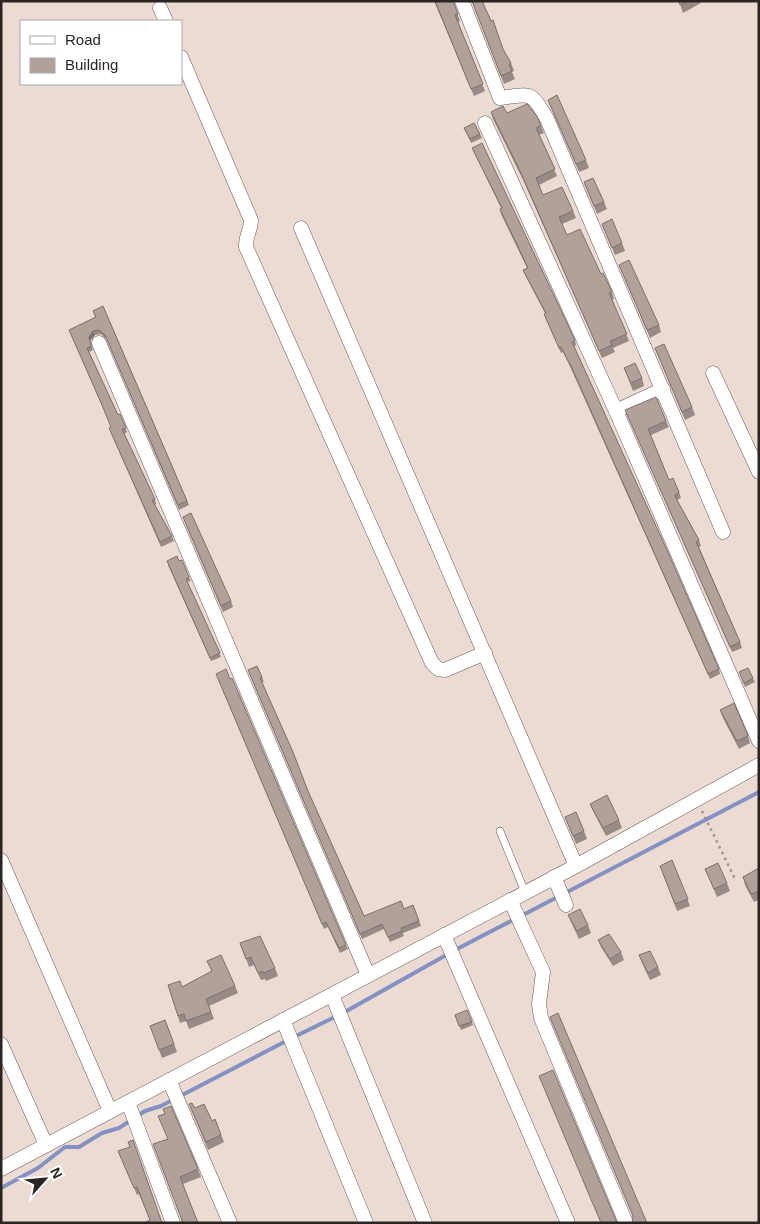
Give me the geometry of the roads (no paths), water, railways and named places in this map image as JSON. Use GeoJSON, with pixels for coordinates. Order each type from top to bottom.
{"type":"FeatureCollection","features":[{"type":"Feature","properties":{"kind":"street"},"geometry":{"type":"LineString","coordinates":[[462,1],[500,98],[528,95],[535,98],[548,120],[724,532]]}},
{"type":"Feature","properties":{"kind":"street"},"geometry":{"type":"LineString","coordinates":[[182,59],[251,220],[251,228],[245,238],[246,247],[432,663],[438,669],[445,670],[485,653]]}},
{"type":"Feature","properties":{"kind":"street"},"geometry":{"type":"LineString","coordinates":[[485,123],[616,412],[759,741]]}},
{"type":"Feature","properties":{"kind":"street"},"geometry":{"type":"LineString","coordinates":[[301,228],[576,866]]}},
{"type":"Feature","properties":{"kind":"street"},"geometry":{"type":"LineString","coordinates":[[99,343],[368,975]]}},
{"type":"Feature","properties":{"kind":"street"},"geometry":{"type":"LineString","coordinates":[[713,373],[759,472]]}},
{"type":"Feature","properties":{"kind":"street"},"geometry":{"type":"LineString","coordinates":[[616,412],[663,389]]}},
{"type":"Feature","properties":{"kind":"street"},"geometry":{"type":"LineString","coordinates":[[1,1169],[110,1111],[129,1104],[334,1001],[368,975],[446,940],[512,905],[525,892],[556,882],[576,866],[759,765]]}},
{"type":"Feature","properties":{"kind":"street"},"geometry":{"type":"LineString","coordinates":[[1,860],[110,1111]]}},
{"type":"Feature","properties":{"kind":"street"},"geometry":{"type":"LineString","coordinates":[[556,882],[566,904]]}},
{"type":"Feature","properties":{"kind":"street"},"geometry":{"type":"LineString","coordinates":[[512,905],[524,927],[543,972],[539,1004],[541,1018],[626,1223]]}},
{"type":"Feature","properties":{"kind":"street"},"geometry":{"type":"LineString","coordinates":[[446,940],[568,1223]]}},
{"type":"Feature","properties":{"kind":"street"},"geometry":{"type":"LineString","coordinates":[[334,1001],[425,1223]]}},
{"type":"Feature","properties":{"kind":"street"},"geometry":{"type":"LineString","coordinates":[[285,1025],[366,1223]]}},
{"type":"Feature","properties":{"kind":"street"},"geometry":{"type":"LineString","coordinates":[[1,1044],[46,1145]]}},
{"type":"Feature","properties":{"kind":"street"},"geometry":{"type":"LineString","coordinates":[[171,1083],[230,1223]]}},
{"type":"Feature","properties":{"kind":"street"},"geometry":{"type":"LineString","coordinates":[[129,1104],[173,1223]]}},
{"type":"Feature","properties":{"kind":"lane"},"geometry":{"type":"LineString","coordinates":[[500,831],[525,892]]}},
{"type":"Feature","properties":{"kind":"waterway"},"geometry":{"type":"LineString","coordinates":[[521,916],[759,792]]}},
{"type":"Feature","properties":{"kind":"waterway"},"geometry":{"type":"LineString","coordinates":[[455,950],[515,919]]}},
{"type":"Feature","properties":{"kind":"waterway"},"geometry":{"type":"LineString","coordinates":[[343,1013],[448,954]]}},
{"type":"Feature","properties":{"kind":"waterway"},"geometry":{"type":"LineString","coordinates":[[294,1037],[337,1016]]}},
{"type":"Feature","properties":{"kind":"waterway"},"geometry":{"type":"LineString","coordinates":[[1,1188],[38,1168],[65,1147],[79,1147],[102,1133],[119,1128],[145,1111],[161,1106],[288,1040]]}}]}
